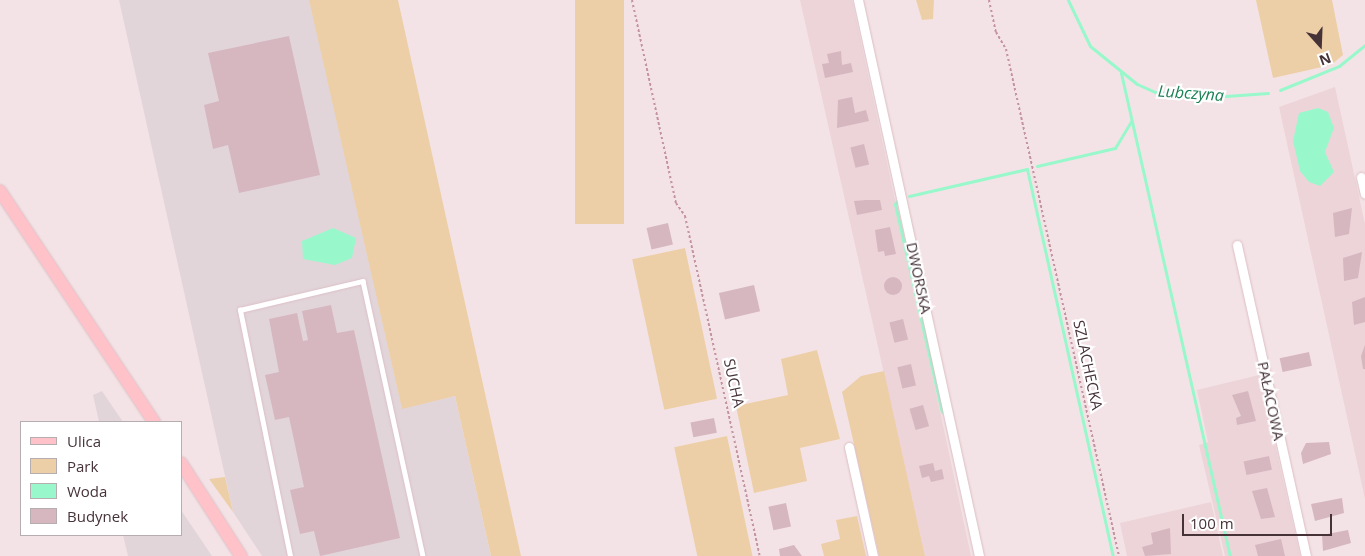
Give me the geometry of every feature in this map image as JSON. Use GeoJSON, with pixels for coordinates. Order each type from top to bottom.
{"type":"FeatureCollection","features":[{"type":"Feature","properties":{"kind":"main road"},"geometry":{"type":"LineString","coordinates":[[0,191],[153,421]]}},
{"type":"Feature","properties":{"kind":"main road"},"geometry":{"type":"LineString","coordinates":[[182,464],[246,556]]}},
{"type":"Feature","properties":{"kind":"main road"},"geometry":{"type":"LineString","coordinates":[[221,522],[241,556]]}},
{"type":"Feature","properties":{"kind":"street","name":"DWORSKA"},"geometry":{"type":"LineString","coordinates":[[858,0],[979,556]]}},
{"type":"Feature","properties":{"kind":"street"},"geometry":{"type":"LineString","coordinates":[[1361,177],[1365,194]]}},
{"type":"Feature","properties":{"kind":"street","name":"PAŁACOWA"},"geometry":{"type":"LineString","coordinates":[[1237,245],[1306,556]]}},
{"type":"Feature","properties":{"kind":"street"},"geometry":{"type":"LineString","coordinates":[[849,447],[872,556]]}},
{"type":"Feature","properties":{"kind":"lane"},"geometry":{"type":"LineString","coordinates":[[290,556],[240,310],[363,281],[423,556]]}},
{"type":"Feature","properties":{"kind":"path","name":"SUCHA"},"geometry":{"type":"LineString","coordinates":[[632,0],[676,203],[685,216],[760,556]]}},
{"type":"Feature","properties":{"kind":"path","name":"SZLACHECKA"},"geometry":{"type":"LineString","coordinates":[[989,0],[996,32],[1006,49],[1119,556]]}},
{"type":"Feature","properties":{"kind":"shaded area"},"geometry":{"type":"Polygon","coordinates":[[[119,0],[310,0],[402,408],[455,396],[491,556],[262,556],[233,512],[119,0]]]}},
{"type":"Feature","properties":{"kind":"shaded area"},"geometry":{"type":"Polygon","coordinates":[[[800,0],[852,0],[971,556],[925,556],[800,0]]]}},
{"type":"Feature","properties":{"kind":"shaded area"},"geometry":{"type":"Polygon","coordinates":[[[1335,87],[1365,224],[1365,499],[1279,107],[1335,87]]]}},
{"type":"Feature","properties":{"kind":"shaded area"},"geometry":{"type":"Polygon","coordinates":[[[1259,375],[1300,556],[1225,556],[1199,445],[1208,442],[1197,390],[1259,375]]]}},
{"type":"Feature","properties":{"kind":"shaded area"},"geometry":{"type":"Polygon","coordinates":[[[102,391],[122,421],[99,421],[93,395],[102,391]]]}},
{"type":"Feature","properties":{"kind":"shaded area"},"geometry":{"type":"Polygon","coordinates":[[[1211,502],[1223,556],[1127,556],[1120,523],[1211,502]]]}},
{"type":"Feature","properties":{"kind":"shaded area"},"geometry":{"type":"Polygon","coordinates":[[[182,511],[212,556],[128,556],[123,536],[182,536],[182,511]]]}},
{"type":"Feature","properties":{"kind":"green space"},"geometry":{"type":"Polygon","coordinates":[[[309,0],[398,0],[521,556],[491,556],[455,396],[402,409],[309,0]]]}},
{"type":"Feature","properties":{"kind":"green space"},"geometry":{"type":"Polygon","coordinates":[[[575,0],[624,0],[624,224],[575,224],[575,0]]]}},
{"type":"Feature","properties":{"kind":"green space"},"geometry":{"type":"Polygon","coordinates":[[[916,0],[934,0],[933,19],[922,20],[916,0]]]}},
{"type":"Feature","properties":{"kind":"green space"},"geometry":{"type":"Polygon","coordinates":[[[1256,0],[1332,0],[1343,55],[1331,65],[1273,78],[1256,0]]]}},
{"type":"Feature","properties":{"kind":"green space"},"geometry":{"type":"Polygon","coordinates":[[[685,248],[717,399],[664,410],[632,259],[685,248]]]}},
{"type":"Feature","properties":{"kind":"green space"},"geometry":{"type":"Polygon","coordinates":[[[817,350],[840,439],[800,448],[807,481],[754,493],[736,406],[788,395],[781,359],[817,350]]]}},
{"type":"Feature","properties":{"kind":"green space"},"geometry":{"type":"Polygon","coordinates":[[[884,371],[925,556],[879,556],[842,392],[861,376],[884,371]]]}},
{"type":"Feature","properties":{"kind":"green space"},"geometry":{"type":"Polygon","coordinates":[[[727,436],[753,556],[697,556],[674,447],[727,436]]]}},
{"type":"Feature","properties":{"kind":"green space"},"geometry":{"type":"Polygon","coordinates":[[[225,477],[233,512],[209,479],[225,477]]]}},
{"type":"Feature","properties":{"kind":"green space"},"geometry":{"type":"Polygon","coordinates":[[[857,516],[866,556],[824,556],[821,544],[840,539],[836,520],[857,516]]]}},
{"type":"Feature","properties":{"kind":"water"},"geometry":{"type":"Polygon","coordinates":[[[1318,108],[1328,112],[1334,128],[1325,152],[1334,172],[1320,186],[1309,182],[1300,171],[1293,141],[1299,113],[1318,108]]]}},
{"type":"Feature","properties":{"kind":"water"},"geometry":{"type":"Polygon","coordinates":[[[333,228],[356,238],[352,258],[335,265],[303,259],[302,241],[333,228]]]}},
{"type":"Feature","properties":{"kind":"building"},"geometry":{"type":"Polygon","coordinates":[[[289,36],[320,175],[239,193],[228,145],[213,149],[204,105],[219,101],[208,53],[289,36]]]}},
{"type":"Feature","properties":{"kind":"building"},"geometry":{"type":"Polygon","coordinates":[[[841,51],[842,65],[851,63],[853,72],[825,78],[822,64],[829,63],[827,54],[841,51]]]}},
{"type":"Feature","properties":{"kind":"building"},"geometry":{"type":"Polygon","coordinates":[[[852,97],[855,113],[866,110],[869,121],[837,128],[838,100],[852,97]]]}},
{"type":"Feature","properties":{"kind":"building"},"geometry":{"type":"Polygon","coordinates":[[[864,144],[869,164],[855,168],[850,147],[864,144]]]}},
{"type":"Feature","properties":{"kind":"building"},"geometry":{"type":"Polygon","coordinates":[[[880,200],[882,210],[857,215],[854,201],[880,200]]]}},
{"type":"Feature","properties":{"kind":"building"},"geometry":{"type":"Polygon","coordinates":[[[1352,208],[1349,234],[1335,237],[1333,213],[1352,208]]]}},
{"type":"Feature","properties":{"kind":"building"},"geometry":{"type":"Polygon","coordinates":[[[668,223],[673,244],[652,249],[647,228],[668,223]]]}},
{"type":"Feature","properties":{"kind":"building"},"geometry":{"type":"Polygon","coordinates":[[[890,227],[896,254],[885,256],[884,251],[878,252],[875,230],[890,227]]]}},
{"type":"Feature","properties":{"kind":"building"},"geometry":{"type":"Polygon","coordinates":[[[1362,252],[1358,278],[1344,281],[1343,258],[1362,252]]]}},
{"type":"Feature","properties":{"kind":"building"},"geometry":{"type":"Polygon","coordinates":[[[889,277],[897,277],[902,282],[900,293],[889,295],[884,290],[884,282],[889,277]]]}},
{"type":"Feature","properties":{"kind":"building"},"geometry":{"type":"Polygon","coordinates":[[[754,285],[760,311],[725,319],[719,293],[754,285]]]}},
{"type":"Feature","properties":{"kind":"building"},"geometry":{"type":"Polygon","coordinates":[[[1365,297],[1365,322],[1354,325],[1352,302],[1365,297]]]}},
{"type":"Feature","properties":{"kind":"building"},"geometry":{"type":"Polygon","coordinates":[[[331,305],[337,333],[354,330],[400,538],[320,556],[314,531],[300,534],[290,490],[304,487],[289,417],[275,420],[265,375],[279,372],[269,319],[297,313],[303,341],[308,340],[302,311],[331,305]]]}},
{"type":"Feature","properties":{"kind":"building"},"geometry":{"type":"Polygon","coordinates":[[[903,319],[908,339],[894,343],[889,322],[903,319]]]}},
{"type":"Feature","properties":{"kind":"building"},"geometry":{"type":"Polygon","coordinates":[[[1365,345],[1365,369],[1363,369],[1361,356],[1365,345]]]}},
{"type":"Feature","properties":{"kind":"building"},"geometry":{"type":"Polygon","coordinates":[[[1309,352],[1312,366],[1283,372],[1280,358],[1309,352]]]}},
{"type":"Feature","properties":{"kind":"building"},"geometry":{"type":"Polygon","coordinates":[[[911,364],[916,385],[902,389],[897,367],[911,364]]]}},
{"type":"Feature","properties":{"kind":"building"},"geometry":{"type":"Polygon","coordinates":[[[1248,391],[1256,421],[1237,425],[1236,418],[1241,416],[1232,395],[1248,391]]]}},
{"type":"Feature","properties":{"kind":"building"},"geometry":{"type":"Polygon","coordinates":[[[923,405],[929,426],[916,430],[910,409],[923,405]]]}},
{"type":"Feature","properties":{"kind":"building"},"geometry":{"type":"Polygon","coordinates":[[[714,418],[717,433],[693,437],[690,423],[714,418]]]}},
{"type":"Feature","properties":{"kind":"building"},"geometry":{"type":"Polygon","coordinates":[[[1329,442],[1331,454],[1303,464],[1301,453],[1306,443],[1329,442]]]}},
{"type":"Feature","properties":{"kind":"building"},"geometry":{"type":"Polygon","coordinates":[[[1269,456],[1272,470],[1246,475],[1244,461],[1269,456]]]}},
{"type":"Feature","properties":{"kind":"building"},"geometry":{"type":"Polygon","coordinates":[[[933,463],[935,471],[942,469],[944,479],[931,482],[929,476],[922,478],[919,466],[933,463]]]}},
{"type":"Feature","properties":{"kind":"building"},"geometry":{"type":"Polygon","coordinates":[[[1267,488],[1275,517],[1261,519],[1252,491],[1267,488]]]}},
{"type":"Feature","properties":{"kind":"building"},"geometry":{"type":"Polygon","coordinates":[[[1342,498],[1344,513],[1315,521],[1311,504],[1342,498]]]}},
{"type":"Feature","properties":{"kind":"building"},"geometry":{"type":"Polygon","coordinates":[[[786,503],[791,526],[773,530],[768,507],[786,503]]]}},
{"type":"Feature","properties":{"kind":"building"},"geometry":{"type":"Polygon","coordinates":[[[1170,528],[1171,554],[1145,556],[1142,547],[1153,544],[1151,533],[1170,528]]]}},
{"type":"Feature","properties":{"kind":"building"},"geometry":{"type":"Polygon","coordinates":[[[1348,530],[1351,543],[1323,551],[1322,535],[1348,530]]]}},
{"type":"Feature","properties":{"kind":"building"},"geometry":{"type":"Polygon","coordinates":[[[1281,539],[1285,556],[1258,556],[1255,545],[1281,539]]]}},
{"type":"Feature","properties":{"kind":"building"},"geometry":{"type":"Polygon","coordinates":[[[794,545],[802,556],[780,556],[779,549],[794,545]]]}},
{"type":"Feature","properties":{"kind":"waterway","name":"Lubczyna"},"geometry":{"type":"LineString","coordinates":[[1068,0],[1090,46],[1137,84],[1155,92],[1226,96],[1268,93]]}},
{"type":"Feature","properties":{"kind":"waterway","name":"Lubczyna"},"geometry":{"type":"LineString","coordinates":[[1280,90],[1339,66],[1365,45]]}},
{"type":"Feature","properties":{"kind":"waterway"},"geometry":{"type":"LineString","coordinates":[[1121,73],[1230,556]]}},
{"type":"Feature","properties":{"kind":"waterway"},"geometry":{"type":"LineString","coordinates":[[1037,166],[1115,148],[1131,121]]}},
{"type":"Feature","properties":{"kind":"waterway"},"geometry":{"type":"LineString","coordinates":[[909,196],[1027,169],[1113,556]]}},
{"type":"Feature","properties":{"kind":"waterway"},"geometry":{"type":"LineString","coordinates":[[898,200],[895,204],[942,412]]}}]}
